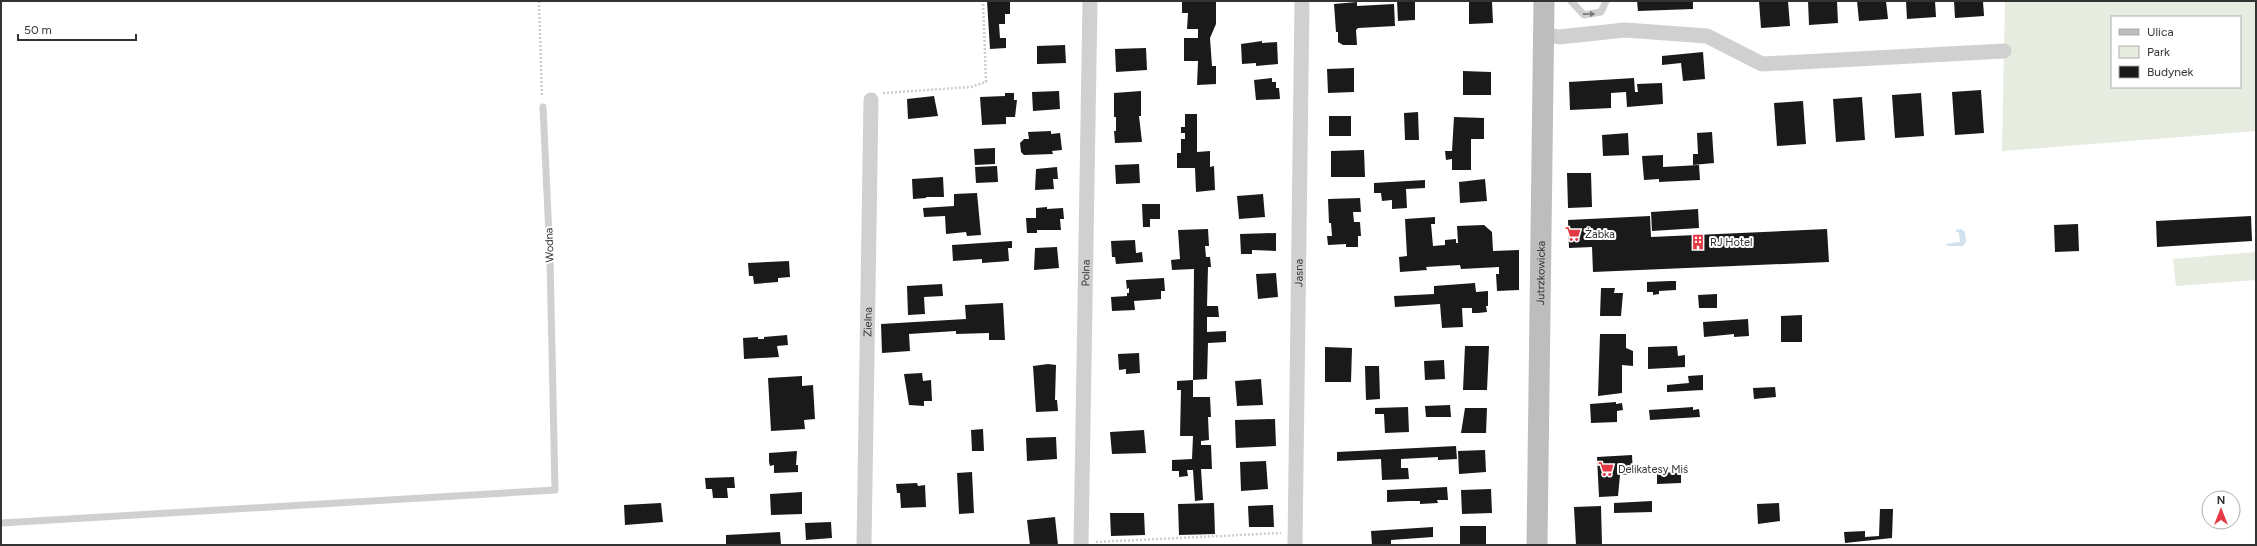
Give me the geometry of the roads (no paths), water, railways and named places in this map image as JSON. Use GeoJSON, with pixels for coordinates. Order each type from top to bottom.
{"type":"FeatureCollection","features":[{"type":"Feature","properties":{"kind":"main road","name":"Jutrzkowicka"},"geometry":{"type":"LineString","coordinates":[[1537,545],[1544,1]]}},
{"type":"Feature","properties":{"kind":"street","name":"Polna"},"geometry":{"type":"LineString","coordinates":[[1081,544],[1090,1]]}},
{"type":"Feature","properties":{"kind":"street","name":"Jasna"},"geometry":{"type":"LineString","coordinates":[[1296,539],[1302,1]]}},
{"type":"Feature","properties":{"kind":"street"},"geometry":{"type":"LineString","coordinates":[[1543,34],[1559,37],[1625,30],[1707,36],[1762,64],[2004,51]]}},
{"type":"Feature","properties":{"kind":"street","name":"Zielna"},"geometry":{"type":"LineString","coordinates":[[864,545],[871,100]]}},
{"type":"Feature","properties":{"kind":"lane"},"geometry":{"type":"LineString","coordinates":[[1571,1],[1584,15],[1601,12],[1606,1]]}},
{"type":"Feature","properties":{"kind":"lane","name":"Wodna"},"geometry":{"type":"LineString","coordinates":[[1,523],[555,490],[550,258],[543,107]]}},
{"type":"Feature","properties":{"kind":"water"},"geometry":{"type":"Polygon","coordinates":[[[1961,229],[1965,232],[1966,242],[1963,246],[1948,246],[1946,244],[1960,242],[1959,232],[1956,232],[1956,230],[1961,229]]]}},
{"type":"Feature","properties":{"kind":"place","name":"Żabka"},"geometry":{"type":"Point","coordinates":[1573,234]}},
{"type":"Feature","properties":{"kind":"place","name":"RJ Hotel"},"geometry":{"type":"Point","coordinates":[1698,242]}},
{"type":"Feature","properties":{"kind":"place","name":"Delikatesy Miś"},"geometry":{"type":"Point","coordinates":[1606,469]}}]}
